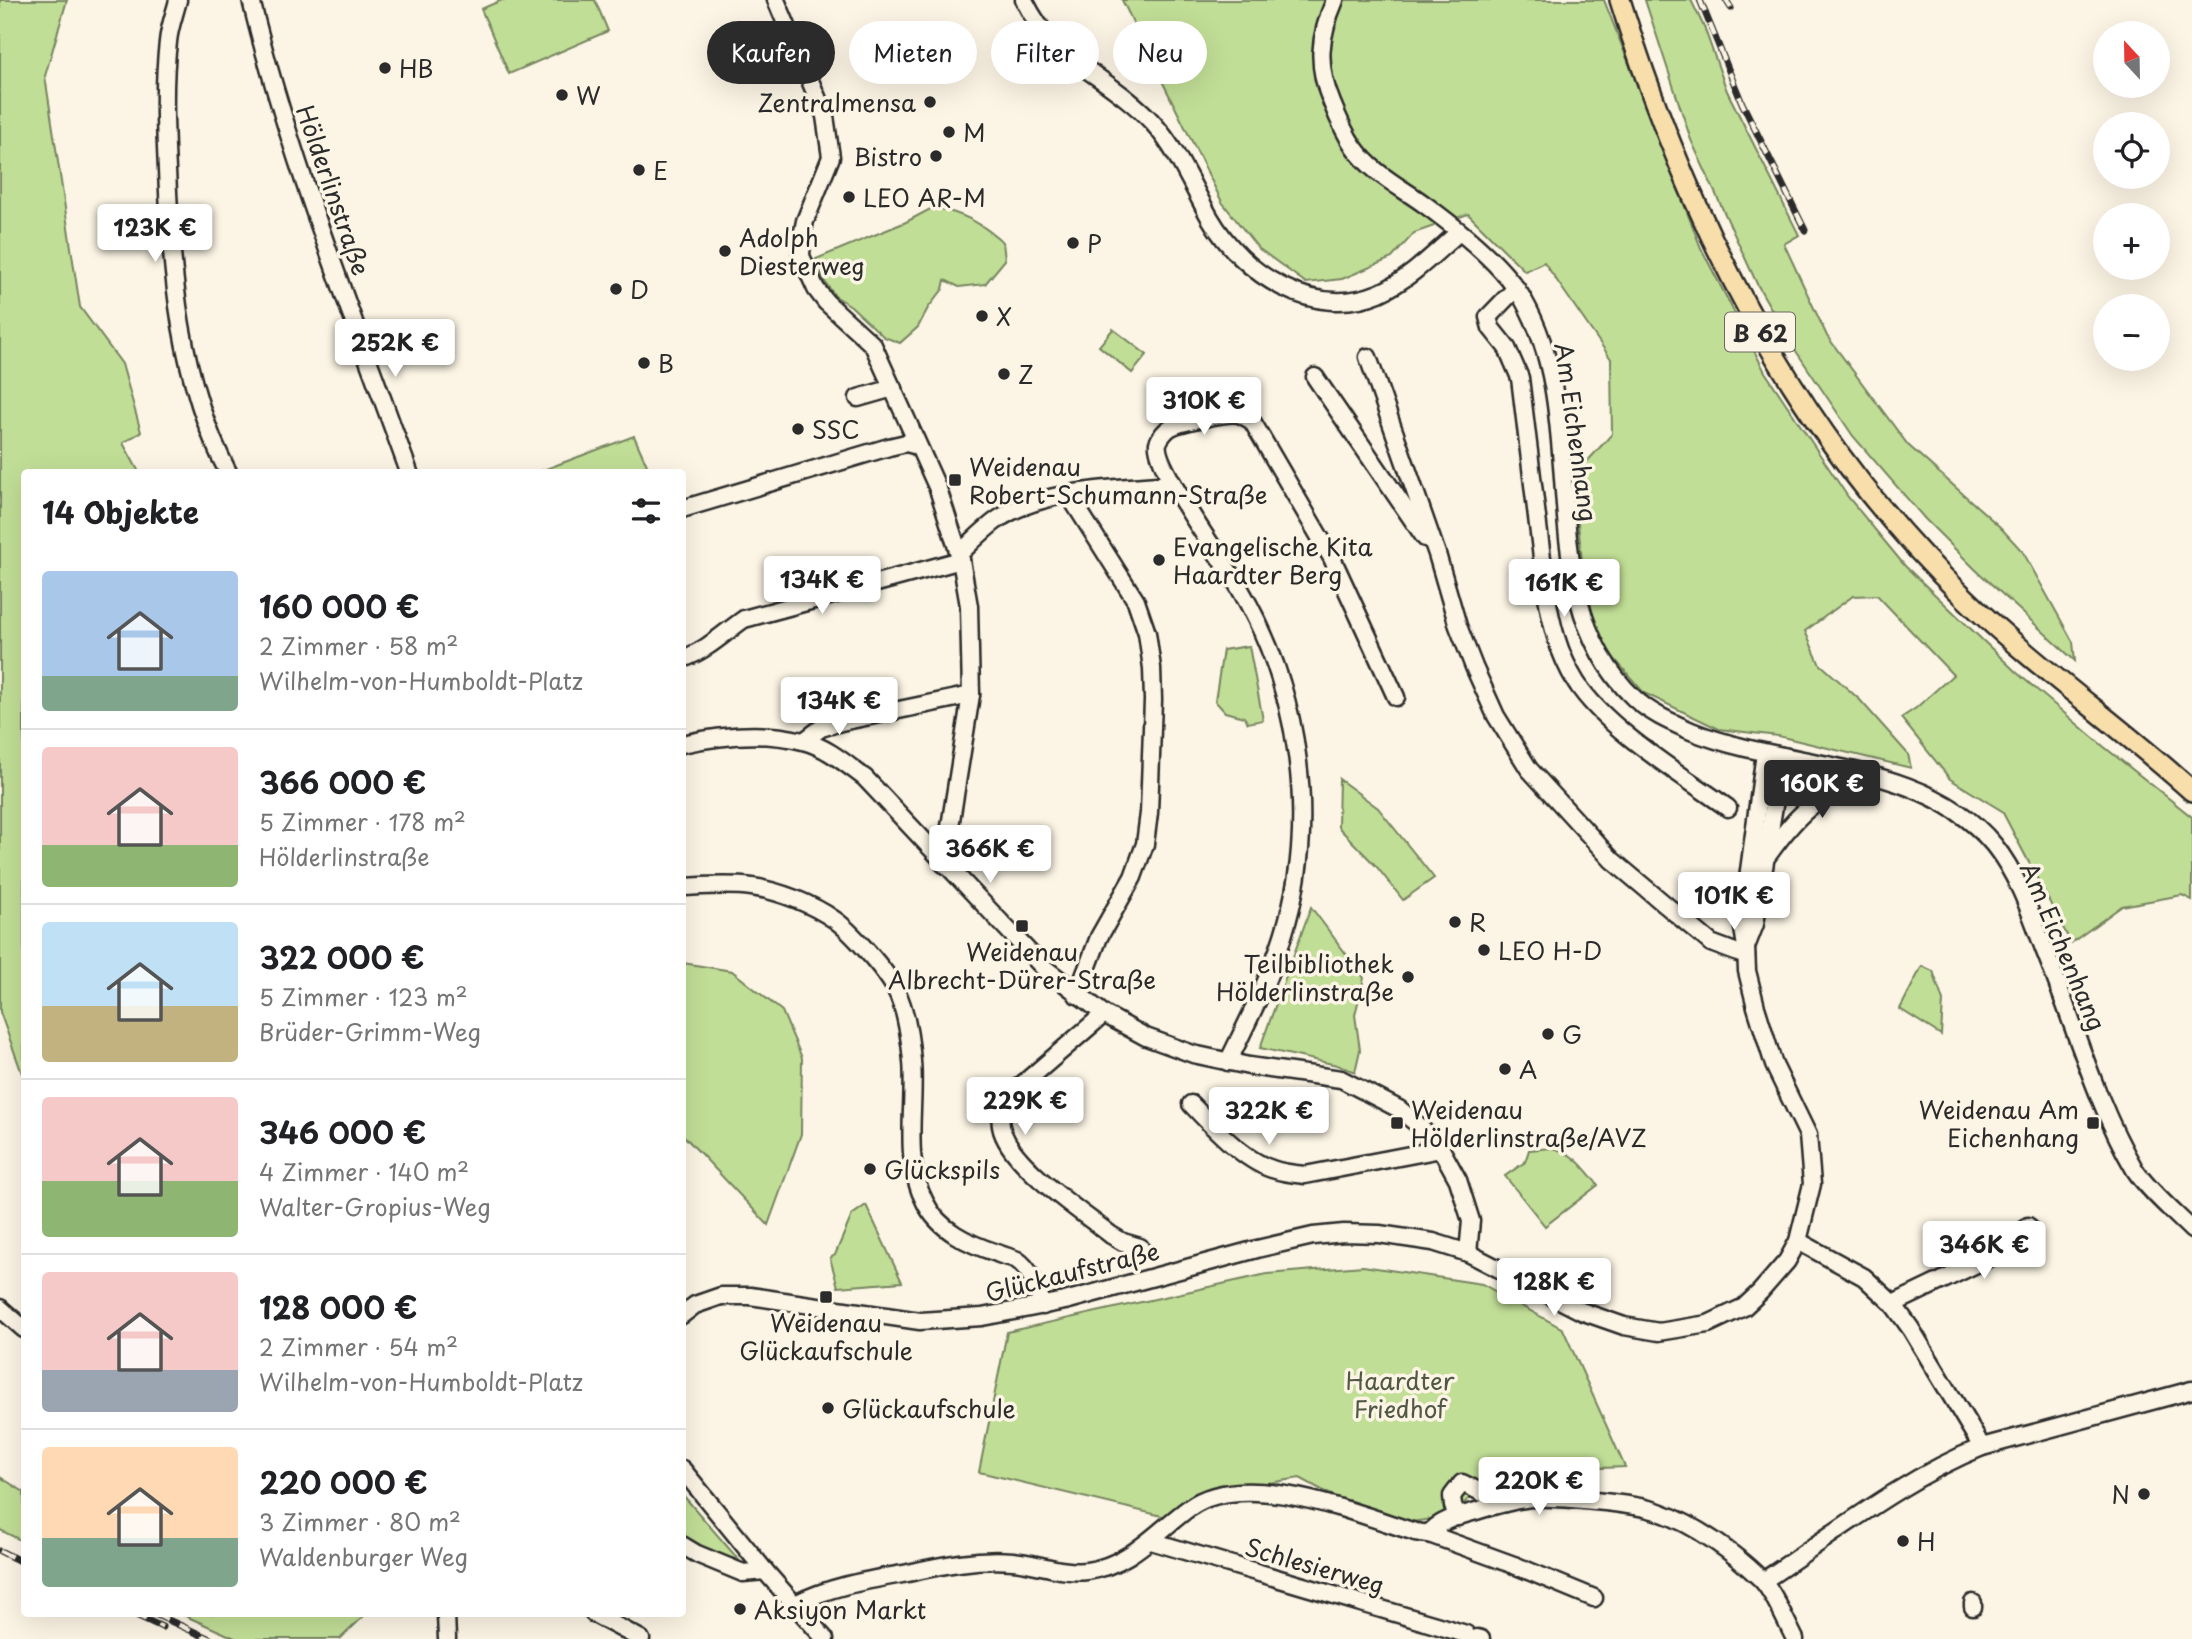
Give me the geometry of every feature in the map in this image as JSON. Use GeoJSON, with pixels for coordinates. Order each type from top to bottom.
{"type":"FeatureCollection","features":[{"type":"Feature","properties":{"kind":"main road","name":"B 62"},"geometry":{"type":"LineString","coordinates":[[1620,0],[1675,156],[1716,247],[1763,338],[1811,414],[1862,482],[1927,559],[1982,614],[2192,791]]}},
{"type":"Feature","properties":{"kind":"street"},"geometry":{"type":"LineString","coordinates":[[178,0],[167,52],[165,124],[169,235],[181,323],[201,408],[214,445],[226,469]]}},
{"type":"Feature","properties":{"kind":"street","name":"Hölderlinstraße"},"geometry":{"type":"LineString","coordinates":[[251,0],[306,187],[407,469]]}},
{"type":"Feature","properties":{"kind":"street"},"geometry":{"type":"LineString","coordinates":[[776,0],[825,116],[831,157],[805,221],[801,256],[816,289],[819,305],[869,339],[938,489],[960,556],[969,606],[971,695],[944,864]]}},
{"type":"Feature","properties":{"kind":"street"},"geometry":{"type":"LineString","coordinates":[[1024,0],[1037,24],[1052,42],[1152,122],[1176,154],[1219,232],[1240,256],[1283,287],[1321,300],[1348,301],[1379,292],[1404,278],[1459,232]]}},
{"type":"Feature","properties":{"kind":"street","name":"Am Eichenhang"},"geometry":{"type":"LineString","coordinates":[[1335,0],[1320,49],[1324,84],[1355,149],[1381,176],[1459,232],[1516,288],[1538,328],[1547,355],[1563,470],[1573,578],[1592,642],[1616,680],[1637,701],[1664,719],[1714,740],[1875,776],[1923,793],[1962,815],[1983,832],[1997,849],[2024,898],[2105,1108],[2135,1169],[2192,1230]]}},
{"type":"Feature","properties":{"kind":"street"},"geometry":{"type":"LineString","coordinates":[[1516,288],[1488,317],[1491,328],[1507,348],[1520,378],[1546,591],[1551,622],[1560,650],[1576,682],[1600,712],[1728,808]]}},
{"type":"Feature","properties":{"kind":"street"},"geometry":{"type":"LineString","coordinates":[[1368,357],[1474,667],[1496,716],[1530,769],[1612,859],[1711,943],[1746,951],[1755,924],[1765,860],[1774,755]]}},
{"type":"Feature","properties":{"kind":"street"},"geometry":{"type":"LineString","coordinates":[[1315,377],[1437,554]]}},
{"type":"Feature","properties":{"kind":"street"},"geometry":{"type":"LineString","coordinates":[[858,398],[892,388]]}},
{"type":"Feature","properties":{"kind":"street"},"geometry":{"type":"LineString","coordinates":[[1228,1062],[1268,977],[1292,903],[1302,822],[1299,776],[1292,725],[1272,657],[1241,590],[1158,455],[1158,444],[1169,428],[1185,422],[1236,413],[1252,421],[1332,558],[1396,697]]}},
{"type":"Feature","properties":{"kind":"street"},"geometry":{"type":"LineString","coordinates":[[686,508],[889,447],[906,443],[918,446]]}},
{"type":"Feature","properties":{"kind":"street"},"geometry":{"type":"LineString","coordinates":[[686,658],[714,642],[744,619],[960,556],[1001,517],[1032,502],[1069,495],[1174,484]]}},
{"type":"Feature","properties":{"kind":"street"},"geometry":{"type":"LineString","coordinates":[[1069,495],[1136,601],[1147,633],[1153,700],[1149,813],[1145,844],[1133,877],[1099,937],[1077,995]]}},
{"type":"Feature","properties":{"kind":"street"},"geometry":{"type":"LineString","coordinates":[[804,741],[821,728],[841,722],[971,695]]}},
{"type":"Feature","properties":{"kind":"street"},"geometry":{"type":"LineString","coordinates":[[686,743],[746,734],[804,741],[835,756],[864,778],[1042,967],[1104,1014],[1146,1037],[1193,1054],[1341,1079],[1399,1109],[1441,1149],[1458,1180],[1471,1221],[1468,1253]]}},
{"type":"Feature","properties":{"kind":"street","name":"Glückaufstraße"},"geometry":{"type":"LineString","coordinates":[[686,1312],[695,1305],[721,1296],[750,1296],[920,1321],[982,1317],[1043,1306],[1312,1236],[1344,1233],[1379,1234],[1433,1242],[1468,1253],[1581,1311],[1624,1326],[1658,1332],[1708,1324],[1744,1307],[1775,1277],[1798,1241],[1812,1184],[1808,1135],[1774,1065],[1756,1007],[1742,922],[1774,755]]}},
{"type":"Feature","properties":{"kind":"street"},"geometry":{"type":"LineString","coordinates":[[1765,860],[1790,824],[1808,807],[1830,793],[1875,776]]}},
{"type":"Feature","properties":{"kind":"street"},"geometry":{"type":"LineString","coordinates":[[686,887],[752,887],[788,896],[836,920],[863,947],[895,989],[905,1016],[912,1061],[914,1176],[925,1204],[940,1223],[963,1239],[1016,1259],[1026,1269],[1043,1306]]}},
{"type":"Feature","properties":{"kind":"street"},"geometry":{"type":"LineString","coordinates":[[1104,1014],[1010,1095],[1003,1107],[1000,1124],[1006,1142],[1039,1178],[1111,1236],[1140,1247]]}},
{"type":"Feature","properties":{"kind":"street"},"geometry":{"type":"LineString","coordinates":[[1191,1104],[1218,1132],[1247,1155],[1269,1169],[1285,1173],[1305,1175],[1441,1149]]}},
{"type":"Feature","properties":{"kind":"street"},"geometry":{"type":"LineString","coordinates":[[1893,1304],[2020,1243],[2028,1226]]}},
{"type":"Feature","properties":{"kind":"street"},"geometry":{"type":"LineString","coordinates":[[1798,1241],[1864,1277],[1893,1304],[1982,1447]]}},
{"type":"Feature","properties":{"kind":"street"},"geometry":{"type":"LineString","coordinates":[[0,1308],[21,1326]]}},
{"type":"Feature","properties":{"kind":"street"},"geometry":{"type":"LineString","coordinates":[[1763,1581],[1920,1476],[1951,1460],[1982,1447],[2192,1390]]}},
{"type":"Feature","properties":{"kind":"street"},"geometry":{"type":"LineString","coordinates":[[686,1474],[765,1572],[825,1639]]}},
{"type":"Feature","properties":{"kind":"street"},"geometry":{"type":"LineString","coordinates":[[1458,1517],[1452,1496],[1462,1483],[1504,1503]]}},
{"type":"Feature","properties":{"kind":"street"},"geometry":{"type":"LineString","coordinates":[[795,1604],[814,1595],[858,1583],[957,1562],[1014,1561],[1084,1572],[1115,1564],[1151,1541],[1193,1505],[1220,1495],[1254,1491],[1293,1495],[1429,1534],[1594,1598]]}},
{"type":"Feature","properties":{"kind":"street"},"geometry":{"type":"LineString","coordinates":[[1429,1534],[1433,1528],[1458,1517],[1504,1503],[1533,1498],[1592,1502],[1658,1511],[1691,1527],[1724,1548],[1763,1581],[1795,1639]]}},
{"type":"Feature","properties":{"kind":"street","name":"Schlesierweg"},"geometry":{"type":"LineString","coordinates":[[1151,1541],[1475,1637]]}},
{"type":"Feature","properties":{"kind":"street"},"geometry":{"type":"LineString","coordinates":[[686,1547],[743,1573],[765,1572]]}},
{"type":"Feature","properties":{"kind":"street"},"geometry":{"type":"LineString","coordinates":[[446,1617],[447,1639]]}},
{"type":"Feature","properties":{"kind":"street"},"geometry":{"type":"LineString","coordinates":[[600,1617],[641,1639]]}},
{"type":"Feature","properties":{"kind":"green space"},"geometry":{"type":"Polygon","coordinates":[[[0,0],[67,0],[45,76],[80,307],[122,364],[141,432],[123,443],[137,469],[21,469],[21,1071],[0,1012],[0,0]]]}},
{"type":"Feature","properties":{"kind":"green space"},"geometry":{"type":"Polygon","coordinates":[[[502,0],[595,0],[608,31],[509,74],[481,9],[502,0]]]}},
{"type":"Feature","properties":{"kind":"green space"},"geometry":{"type":"Polygon","coordinates":[[[1122,0],[1604,0],[1701,248],[1765,372],[1848,497],[1905,566],[2016,672],[2192,817],[2192,900],[2182,895],[2122,906],[2071,943],[2002,811],[1950,779],[1901,718],[1953,675],[1877,595],[1853,596],[1805,631],[1819,663],[1860,700],[1908,754],[1911,768],[1778,736],[1719,729],[1644,693],[1600,642],[1584,579],[1573,477],[1612,434],[1611,359],[1544,262],[1525,271],[1468,214],[1414,233],[1392,258],[1342,279],[1306,283],[1258,248],[1222,202],[1164,84],[1207,84],[1207,21],[1132,21],[1122,0]]]}},
{"type":"Feature","properties":{"kind":"green space"},"geometry":{"type":"Polygon","coordinates":[[[1645,0],[1691,0],[1704,27],[1727,91],[1799,235],[1784,244],[1827,336],[1908,445],[2000,527],[2023,552],[2073,642],[2075,661],[1925,519],[1853,436],[1790,342],[1757,284],[1691,140],[1645,0]]]}},
{"type":"Feature","properties":{"kind":"green space"},"geometry":{"type":"Polygon","coordinates":[[[934,207],[963,216],[986,229],[1003,242],[1005,260],[985,284],[959,287],[945,280],[943,289],[918,327],[900,343],[884,337],[851,306],[835,296],[825,282],[816,259],[906,222],[934,207]]]}},
{"type":"Feature","properties":{"kind":"green space"},"geometry":{"type":"Polygon","coordinates":[[[1113,329],[1147,355],[1132,373],[1099,346],[1113,329]]]}},
{"type":"Feature","properties":{"kind":"green space"},"geometry":{"type":"Polygon","coordinates":[[[634,436],[649,469],[546,469],[634,436]]]}},
{"type":"Feature","properties":{"kind":"green space"},"geometry":{"type":"Polygon","coordinates":[[[1249,646],[1263,720],[1248,723],[1244,717],[1225,712],[1215,701],[1223,650],[1249,646]]]}},
{"type":"Feature","properties":{"kind":"green space"},"geometry":{"type":"Polygon","coordinates":[[[1339,779],[1378,808],[1434,878],[1403,900],[1376,866],[1338,827],[1339,779]]]}},
{"type":"Feature","properties":{"kind":"green space"},"geometry":{"type":"Polygon","coordinates":[[[1311,907],[1364,978],[1355,1015],[1360,1050],[1355,1072],[1337,1065],[1260,1048],[1311,907]]]}},
{"type":"Feature","properties":{"kind":"green space"},"geometry":{"type":"Polygon","coordinates":[[[686,963],[732,971],[782,1011],[802,1058],[801,1134],[768,1225],[686,1138],[686,963]]]}},
{"type":"Feature","properties":{"kind":"green space"},"geometry":{"type":"Polygon","coordinates":[[[1922,966],[1933,971],[1943,1001],[1941,1035],[1900,1009],[1922,966]]]}},
{"type":"Feature","properties":{"kind":"green space"},"geometry":{"type":"Polygon","coordinates":[[[1551,1148],[1572,1157],[1598,1185],[1545,1226],[1505,1176],[1525,1162],[1529,1150],[1551,1148]]]}},
{"type":"Feature","properties":{"kind":"green space"},"geometry":{"type":"Polygon","coordinates":[[[866,1205],[902,1282],[838,1287],[830,1258],[835,1255],[852,1215],[866,1205]]]}},
{"type":"Feature","properties":{"kind":"green space","name":"Haardter Friedhof"},"geometry":{"type":"Polygon","coordinates":[[[1363,1266],[1482,1284],[1563,1329],[1625,1467],[1496,1472],[1451,1516],[1405,1523],[1359,1510],[1300,1478],[1217,1491],[1166,1517],[979,1472],[1007,1332],[1267,1274],[1363,1266]]]}},
{"type":"Feature","properties":{"kind":"green space"},"geometry":{"type":"Polygon","coordinates":[[[0,1477],[21,1490],[21,1540],[0,1530],[0,1477]]]}},
{"type":"Feature","properties":{"kind":"green space"},"geometry":{"type":"Polygon","coordinates":[[[686,1499],[738,1559],[710,1555],[686,1539],[686,1499]]]}},
{"type":"Feature","properties":{"kind":"green space"},"geometry":{"type":"Polygon","coordinates":[[[188,1617],[363,1617],[340,1639],[237,1639],[188,1617]]]}},
{"type":"Feature","properties":{"kind":"railway"},"geometry":{"type":"LineString","coordinates":[[1700,0],[1742,103],[1805,230]]}},
{"type":"Feature","properties":{"kind":"railway"},"geometry":{"type":"LineString","coordinates":[[1726,0],[1731,8]]}},
{"type":"Feature","properties":{"kind":"railway"},"geometry":{"type":"LineString","coordinates":[[0,1551],[21,1562]]}},
{"type":"Feature","properties":{"kind":"railway"},"geometry":{"type":"LineString","coordinates":[[140,1617],[162,1627]]}},
{"type":"Feature","properties":{"kind":"railway"},"geometry":{"type":"LineString","coordinates":[[162,1617],[210,1639]]}},
{"type":"Feature","properties":{"kind":"place","name":"HB"},"geometry":{"type":"Point","coordinates":[385,68]}},
{"type":"Feature","properties":{"kind":"place","name":"W"},"geometry":{"type":"Point","coordinates":[562,95]}},
{"type":"Feature","properties":{"kind":"place","name":"Zentralmensa"},"geometry":{"type":"Point","coordinates":[930,102]}},
{"type":"Feature","properties":{"kind":"place","name":"M"},"geometry":{"type":"Point","coordinates":[949,132]}},
{"type":"Feature","properties":{"kind":"place","name":"Bistro"},"geometry":{"type":"Point","coordinates":[936,156]}},
{"type":"Feature","properties":{"kind":"place","name":"E"},"geometry":{"type":"Point","coordinates":[639,170]}},
{"type":"Feature","properties":{"kind":"place","name":"LEO AR-M"},"geometry":{"type":"Point","coordinates":[849,197]}},
{"type":"Feature","properties":{"kind":"place","name":"P"},"geometry":{"type":"Point","coordinates":[1073,243]}},
{"type":"Feature","properties":{"kind":"place","name":"Adolph Diesterweg"},"geometry":{"type":"Point","coordinates":[725,251]}},
{"type":"Feature","properties":{"kind":"place","name":"D"},"geometry":{"type":"Point","coordinates":[616,289]}},
{"type":"Feature","properties":{"kind":"place","name":"X"},"geometry":{"type":"Point","coordinates":[982,316]}},
{"type":"Feature","properties":{"kind":"place","name":"B"},"geometry":{"type":"Point","coordinates":[644,363]}},
{"type":"Feature","properties":{"kind":"place","name":"Z"},"geometry":{"type":"Point","coordinates":[1004,374]}},
{"type":"Feature","properties":{"kind":"place","name":"SSC"},"geometry":{"type":"Point","coordinates":[798,429]}},
{"type":"Feature","properties":{"kind":"place","name":"Weidenau Robert-Schumann-Straße"},"geometry":{"type":"Point","coordinates":[955,480]}},
{"type":"Feature","properties":{"kind":"place","name":"Evangelische Kita Haardter Berg"},"geometry":{"type":"Point","coordinates":[1159,560]}},
{"type":"Feature","properties":{"kind":"place","name":"R"},"geometry":{"type":"Point","coordinates":[1455,922]}},
{"type":"Feature","properties":{"kind":"place","name":"Weidenau Albrecht-Dürer-Straße"},"geometry":{"type":"Point","coordinates":[1022,926]}},
{"type":"Feature","properties":{"kind":"place","name":"LEO H-D"},"geometry":{"type":"Point","coordinates":[1484,950]}},
{"type":"Feature","properties":{"kind":"place","name":"Teilbibliothek Hölderlinstraße"},"geometry":{"type":"Point","coordinates":[1408,977]}},
{"type":"Feature","properties":{"kind":"place","name":"G"},"geometry":{"type":"Point","coordinates":[1548,1034]}},
{"type":"Feature","properties":{"kind":"place","name":"A"},"geometry":{"type":"Point","coordinates":[1505,1069]}},
{"type":"Feature","properties":{"kind":"place","name":"Weidenau Hölderlinstraße/AVZ"},"geometry":{"type":"Point","coordinates":[1397,1123]}},
{"type":"Feature","properties":{"kind":"place","name":"Weidenau Am Eichenhang"},"geometry":{"type":"Point","coordinates":[2093,1123]}},
{"type":"Feature","properties":{"kind":"place","name":"Glückspils"},"geometry":{"type":"Point","coordinates":[870,1169]}},
{"type":"Feature","properties":{"kind":"place","name":"Weidenau Glückaufschule"},"geometry":{"type":"Point","coordinates":[826,1297]}},
{"type":"Feature","properties":{"kind":"place","name":"Glückaufschule"},"geometry":{"type":"Point","coordinates":[828,1408]}},
{"type":"Feature","properties":{"kind":"place","name":"N"},"geometry":{"type":"Point","coordinates":[2144,1494]}},
{"type":"Feature","properties":{"kind":"place","name":"H"},"geometry":{"type":"Point","coordinates":[1903,1541]}},
{"type":"Feature","properties":{"kind":"place","name":"Aksiyon Markt"},"geometry":{"type":"Point","coordinates":[740,1609]}}]}
